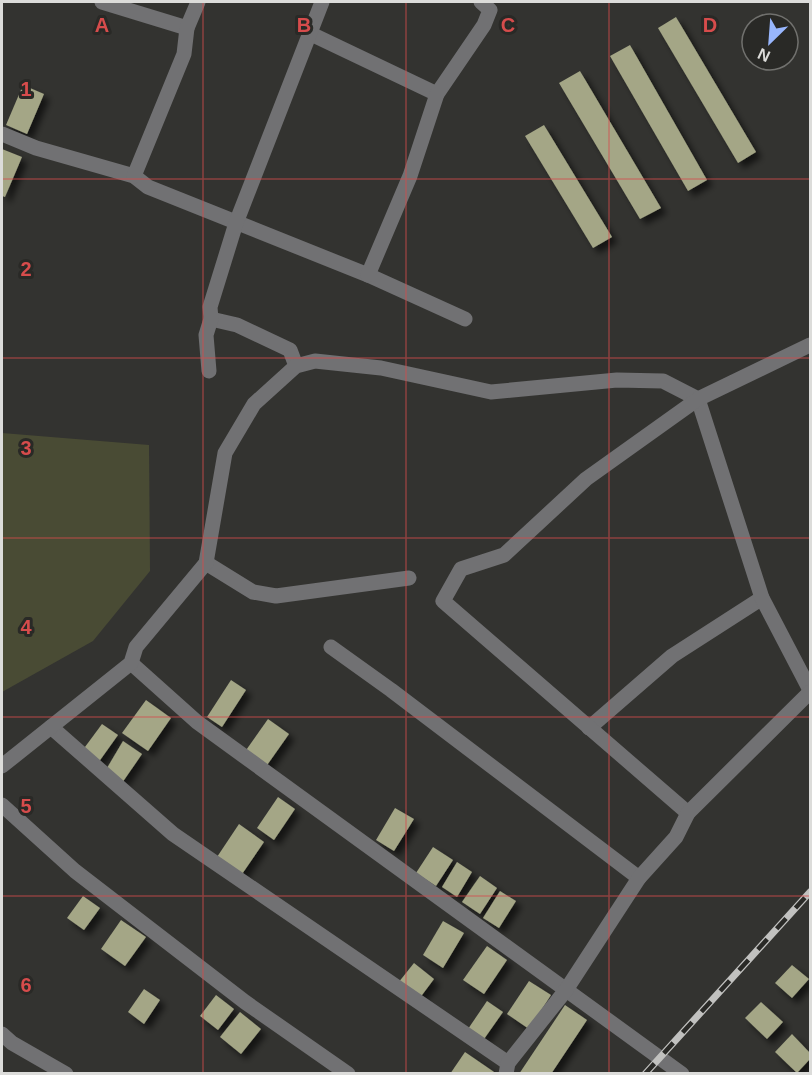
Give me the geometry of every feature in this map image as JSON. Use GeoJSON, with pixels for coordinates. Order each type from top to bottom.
{"type":"FeatureCollection","features":[{"type":"Feature","properties":{"kind":"street"},"geometry":{"type":"LineString","coordinates":[[102,2],[187,28]]}},
{"type":"Feature","properties":{"kind":"street"},"geometry":{"type":"LineString","coordinates":[[135,176],[184,54],[187,28],[198,2]]}},
{"type":"Feature","properties":{"kind":"street"},"geometry":{"type":"LineString","coordinates":[[209,372],[206,335],[211,319],[210,307],[236,223],[322,2]]}},
{"type":"Feature","properties":{"kind":"street"},"geometry":{"type":"LineString","coordinates":[[368,275],[410,176],[437,94],[484,26],[490,10],[481,2]]}},
{"type":"Feature","properties":{"kind":"street"},"geometry":{"type":"LineString","coordinates":[[309,33],[437,94]]}},
{"type":"Feature","properties":{"kind":"street"},"geometry":{"type":"LineString","coordinates":[[2,134],[36,148],[135,176],[148,187],[368,275],[465,319]]}},
{"type":"Feature","properties":{"kind":"street"},"geometry":{"type":"LineString","coordinates":[[211,319],[237,325],[290,350],[296,366]]}},
{"type":"Feature","properties":{"kind":"street"},"geometry":{"type":"LineString","coordinates":[[687,813],[443,601],[460,568],[504,555],[586,479],[698,399],[810,345]]}},
{"type":"Feature","properties":{"kind":"street"},"geometry":{"type":"LineString","coordinates":[[2,766],[131,663],[136,647],[206,563],[225,453],[254,404],[296,366],[315,361],[381,368],[491,392],[617,380],[663,381],[698,399],[762,598],[810,691],[687,813],[676,837],[639,878],[566,990],[507,1068],[173,834],[51,727]]}},
{"type":"Feature","properties":{"kind":"street"},"geometry":{"type":"LineString","coordinates":[[206,563],[253,592],[276,596],[409,578]]}},
{"type":"Feature","properties":{"kind":"street"},"geometry":{"type":"LineString","coordinates":[[589,728],[672,656],[762,598]]}},
{"type":"Feature","properties":{"kind":"street"},"geometry":{"type":"LineString","coordinates":[[331,647],[639,878]]}},
{"type":"Feature","properties":{"kind":"street"},"geometry":{"type":"LineString","coordinates":[[131,663],[197,722],[682,1074]]}},
{"type":"Feature","properties":{"kind":"street"},"geometry":{"type":"LineString","coordinates":[[2,805],[75,871],[245,1002],[348,1074]]}},
{"type":"Feature","properties":{"kind":"street"},"geometry":{"type":"LineString","coordinates":[[2,1034],[12,1043],[66,1074]]}},
{"type":"Feature","properties":{"kind":"green space"},"geometry":{"type":"Polygon","coordinates":[[[2,433],[149,445],[150,571],[93,641],[2,692],[2,433]]]}},
{"type":"Feature","properties":{"kind":"building"},"geometry":{"type":"Polygon","coordinates":[[[676,17],[756,152],[738,163],[658,28],[676,17]]]}},
{"type":"Feature","properties":{"kind":"building"},"geometry":{"type":"Polygon","coordinates":[[[630,45],[707,180],[688,191],[610,56],[630,45]]]}},
{"type":"Feature","properties":{"kind":"building"},"geometry":{"type":"Polygon","coordinates":[[[580,71],[661,208],[640,219],[559,83],[580,71]]]}},
{"type":"Feature","properties":{"kind":"building"},"geometry":{"type":"Polygon","coordinates":[[[23,85],[44,94],[27,134],[6,125],[23,85]]]}},
{"type":"Feature","properties":{"kind":"building"},"geometry":{"type":"Polygon","coordinates":[[[544,125],[612,237],[593,248],[525,136],[544,125]]]}},
{"type":"Feature","properties":{"kind":"building"},"geometry":{"type":"Polygon","coordinates":[[[2,149],[22,157],[5,197],[2,196],[2,149]]]}},
{"type":"Feature","properties":{"kind":"building"},"geometry":{"type":"Polygon","coordinates":[[[231,680],[246,690],[222,727],[207,717],[231,680]]]}},
{"type":"Feature","properties":{"kind":"building"},"geometry":{"type":"Polygon","coordinates":[[[146,700],[171,718],[148,751],[122,733],[146,700]]]}},
{"type":"Feature","properties":{"kind":"building"},"geometry":{"type":"Polygon","coordinates":[[[268,719],[289,734],[265,768],[244,753],[268,719]]]}},
{"type":"Feature","properties":{"kind":"building"},"geometry":{"type":"Polygon","coordinates":[[[102,724],[118,735],[98,763],[82,751],[102,724]]]}},
{"type":"Feature","properties":{"kind":"building"},"geometry":{"type":"Polygon","coordinates":[[[123,741],[142,754],[122,783],[107,768],[123,741]]]}},
{"type":"Feature","properties":{"kind":"building"},"geometry":{"type":"Polygon","coordinates":[[[278,797],[295,809],[274,840],[257,828],[278,797]]]}},
{"type":"Feature","properties":{"kind":"building"},"geometry":{"type":"Polygon","coordinates":[[[395,808],[414,819],[394,851],[376,840],[395,808]]]}},
{"type":"Feature","properties":{"kind":"building"},"geometry":{"type":"Polygon","coordinates":[[[239,824],[264,842],[240,877],[215,860],[239,824]]]}},
{"type":"Feature","properties":{"kind":"building"},"geometry":{"type":"Polygon","coordinates":[[[433,847],[453,860],[436,886],[416,873],[433,847]]]}},
{"type":"Feature","properties":{"kind":"building"},"geometry":{"type":"Polygon","coordinates":[[[457,862],[472,872],[457,897],[442,887],[457,862]]]}},
{"type":"Feature","properties":{"kind":"building"},"geometry":{"type":"Polygon","coordinates":[[[480,876],[497,888],[480,914],[462,902],[480,876]]]}},
{"type":"Feature","properties":{"kind":"building"},"geometry":{"type":"Polygon","coordinates":[[[500,891],[516,901],[499,928],[483,918],[500,891]]]}},
{"type":"Feature","properties":{"kind":"building"},"geometry":{"type":"Polygon","coordinates":[[[83,896],[100,908],[84,930],[67,918],[83,896]]]}},
{"type":"Feature","properties":{"kind":"building"},"geometry":{"type":"Polygon","coordinates":[[[121,920],[146,937],[125,966],[101,949],[121,920]]]}},
{"type":"Feature","properties":{"kind":"building"},"geometry":{"type":"Polygon","coordinates":[[[443,921],[464,933],[443,968],[423,955],[443,921]]]}},
{"type":"Feature","properties":{"kind":"building"},"geometry":{"type":"Polygon","coordinates":[[[487,946],[507,960],[484,994],[463,980],[487,946]]]}},
{"type":"Feature","properties":{"kind":"building"},"geometry":{"type":"Polygon","coordinates":[[[414,963],[434,979],[419,999],[398,983],[414,963]]]}},
{"type":"Feature","properties":{"kind":"building"},"geometry":{"type":"Polygon","coordinates":[[[792,965],[809,979],[792,998],[775,983],[792,965]]]}},
{"type":"Feature","properties":{"kind":"building"},"geometry":{"type":"Polygon","coordinates":[[[529,981],[551,995],[529,1029],[507,1014],[529,981]]]}},
{"type":"Feature","properties":{"kind":"building"},"geometry":{"type":"Polygon","coordinates":[[[144,989],[160,1000],[144,1024],[128,1012],[144,989]]]}},
{"type":"Feature","properties":{"kind":"building"},"geometry":{"type":"Polygon","coordinates":[[[216,995],[234,1009],[218,1030],[200,1016],[216,995]]]}},
{"type":"Feature","properties":{"kind":"building"},"geometry":{"type":"Polygon","coordinates":[[[487,1001],[503,1012],[484,1039],[468,1029],[487,1001]]]}},
{"type":"Feature","properties":{"kind":"building"},"geometry":{"type":"Polygon","coordinates":[[[761,1002],[783,1022],[767,1039],[745,1018],[761,1002]]]}},
{"type":"Feature","properties":{"kind":"building"},"geometry":{"type":"Polygon","coordinates":[[[565,1005],[587,1020],[551,1074],[519,1074],[565,1005]]]}},
{"type":"Feature","properties":{"kind":"building"},"geometry":{"type":"Polygon","coordinates":[[[240,1012],[261,1029],[241,1054],[220,1037],[240,1012]]]}},
{"type":"Feature","properties":{"kind":"building"},"geometry":{"type":"Polygon","coordinates":[[[792,1034],[810,1053],[810,1059],[797,1073],[775,1052],[792,1034]]]}},
{"type":"Feature","properties":{"kind":"building"},"geometry":{"type":"Polygon","coordinates":[[[465,1052],[497,1074],[450,1074],[465,1052]]]}},
{"type":"Feature","properties":{"kind":"railway"},"geometry":{"type":"LineString","coordinates":[[645,1074],[810,892]]}}]}
